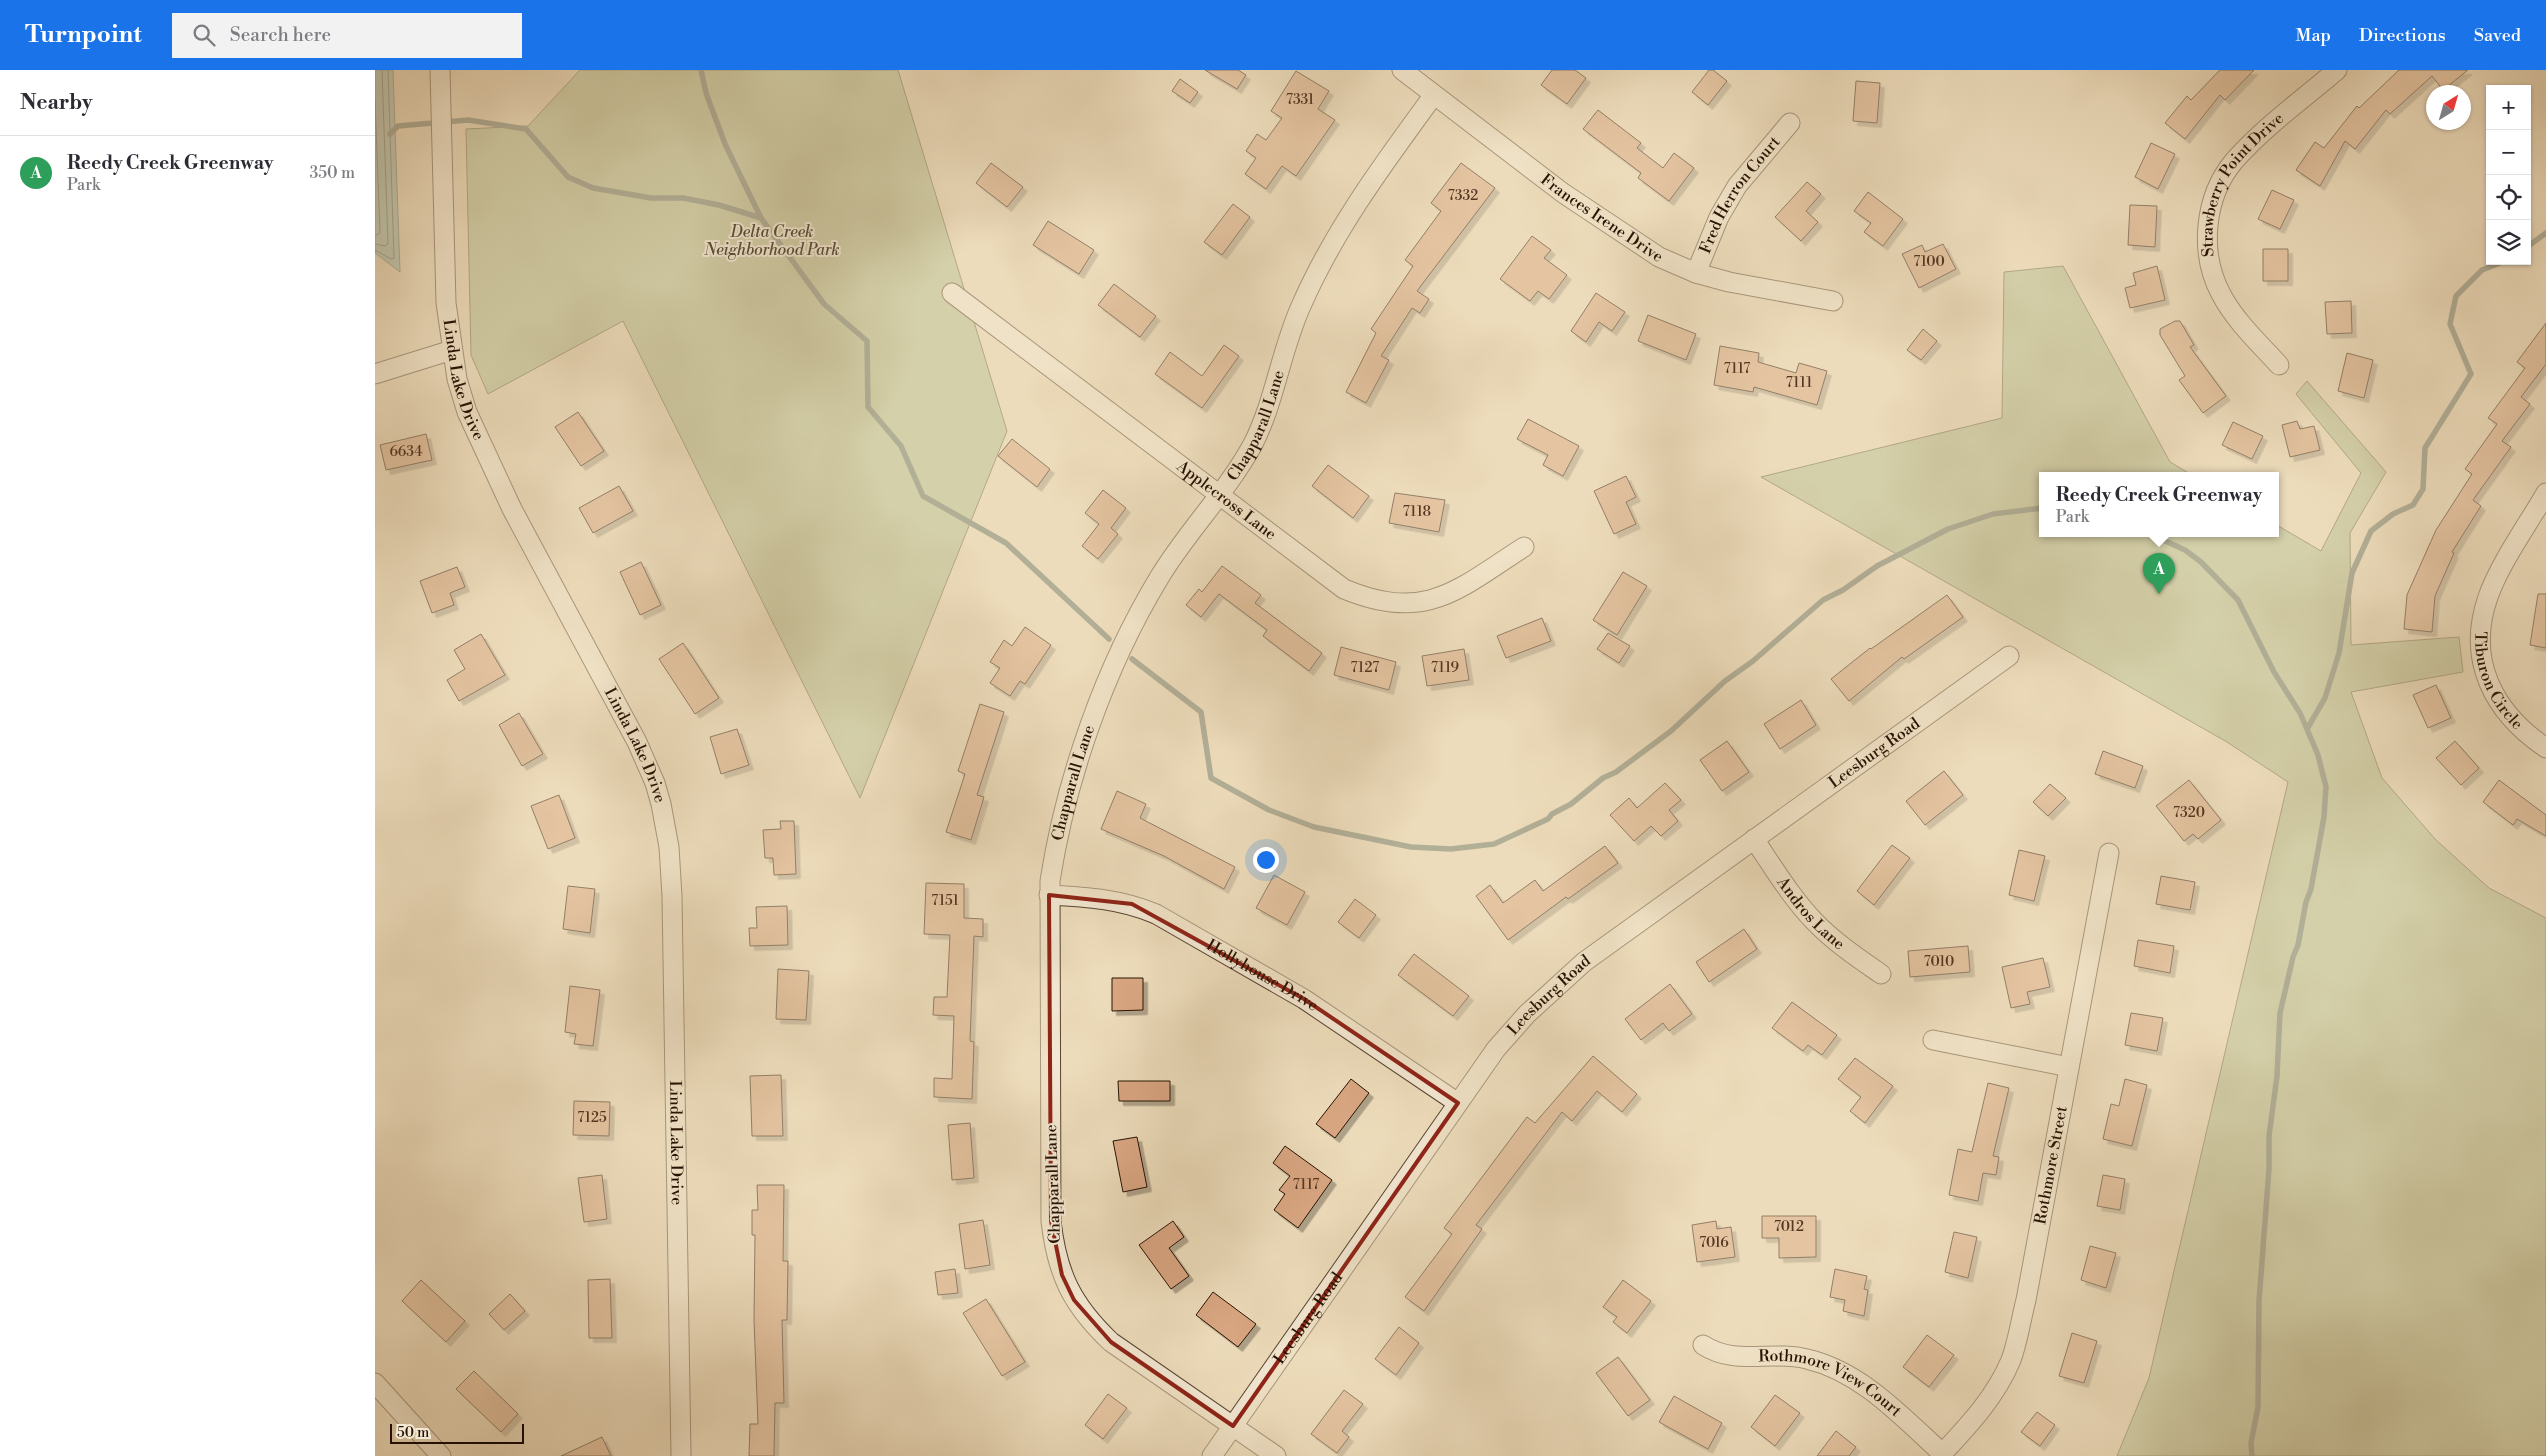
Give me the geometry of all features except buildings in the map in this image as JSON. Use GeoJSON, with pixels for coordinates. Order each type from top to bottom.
{"type":"FeatureCollection","features":[{"type":"Feature","properties":{"kind":"street","name":"Linda Lake Drive"},"geometry":{"type":"LineString","coordinates":[[440,70],[446,303],[457,379],[467,412],[512,509],[637,742],[661,804],[669,847],[673,896],[681,1456]]}},
{"type":"Feature","properties":{"kind":"street","name":"Frances Irene Drive"},"geometry":{"type":"LineString","coordinates":[[1402,70],[1433,96],[1610,226],[1659,257],[1696,273],[1729,282],[1833,301]]}},
{"type":"Feature","properties":{"kind":"street","name":"Strawberry Point Drive"},"geometry":{"type":"LineString","coordinates":[[2279,365],[2227,304],[2215,282],[2209,258],[2207,233],[2211,208],[2220,184],[2234,162],[2337,70]]}},
{"type":"Feature","properties":{"kind":"street","name":"Chapparall Lane"},"geometry":{"type":"LineString","coordinates":[[1276,1456],[1111,1342],[1091,1323],[1074,1300],[1062,1275],[1054,1248],[1051,1221],[1049,895],[1057,834],[1071,780],[1117,656],[1160,576],[1237,471],[1254,442],[1292,329],[1322,262],[1370,182],[1433,96]]}},
{"type":"Feature","properties":{"kind":"street","name":"Fred Herron Court"},"geometry":{"type":"LineString","coordinates":[[1696,273],[1719,217],[1737,186],[1790,123]]}},
{"type":"Feature","properties":{"kind":"street","name":"Applecross Lane"},"geometry":{"type":"LineString","coordinates":[[952,294],[1344,589],[1381,602],[1407,604],[1437,598],[1462,587],[1524,547]]}},
{"type":"Feature","properties":{"kind":"street"},"geometry":{"type":"LineString","coordinates":[[375,374],[452,350]]}},
{"type":"Feature","properties":{"kind":"street","name":"Tiburon Circle"},"geometry":{"type":"LineString","coordinates":[[2546,493],[2494,583],[2484,611],[2480,638],[2483,667],[2494,693],[2511,719],[2546,748]]}},
{"type":"Feature","properties":{"kind":"street","name":"Leesburg Road"},"geometry":{"type":"LineString","coordinates":[[1212,1456],[1497,1049],[1546,994],[1584,962],[2009,656]]}},
{"type":"Feature","properties":{"kind":"street","name":"Andros Lane"},"geometry":{"type":"LineString","coordinates":[[1754,839],[1786,886],[1813,919],[1844,948],[1881,974]]}},
{"type":"Feature","properties":{"kind":"street","name":"Rothmore Street"},"geometry":{"type":"LineString","coordinates":[[1941,1455],[1983,1409],[1999,1384],[2011,1358],[2026,1300],[2109,853]]}},
{"type":"Feature","properties":{"kind":"street","name":"Hollyhouse Drive"},"geometry":{"type":"LineString","coordinates":[[1049,895],[1107,899],[1132,904],[1156,914],[1304,999],[1458,1104]]}},
{"type":"Feature","properties":{"kind":"street"},"geometry":{"type":"LineString","coordinates":[[1933,1040],[2069,1067]]}},
{"type":"Feature","properties":{"kind":"street","name":"Rothmore View Court"},"geometry":{"type":"LineString","coordinates":[[1703,1345],[1726,1356],[1789,1356],[1823,1364],[1858,1380],[1872,1390],[1941,1455]]}},
{"type":"Feature","properties":{"kind":"street"},"geometry":{"type":"LineString","coordinates":[[375,1383],[441,1456]]}},
{"type":"Feature","properties":{"kind":"highlighted area"},"geometry":{"type":"Polygon","coordinates":[[[1049,895],[1132,904],[1304,999],[1458,1103],[1233,1426],[1111,1342],[1074,1300],[1062,1275],[1051,1221],[1049,895]]]}},
{"type":"Feature","properties":{"kind":"green space","name":"Delta Creek Neighborhood Park"},"geometry":{"type":"Polygon","coordinates":[[[580,70],[898,70],[1007,431],[860,798],[623,321],[488,394],[471,355],[466,129],[528,126],[580,70]]]}},
{"type":"Feature","properties":{"kind":"green space"},"geometry":{"type":"Polygon","coordinates":[[[2063,266],[2170,462],[2187,472],[2039,472],[2039,537],[2279,537],[2279,526],[2321,551],[2361,473],[2296,394],[2307,381],[2386,472],[2350,533],[2351,645],[2459,637],[2463,672],[2351,692],[2382,778],[2435,839],[2489,888],[2546,918],[2546,1456],[2117,1456],[2149,1378],[2288,782],[2227,742],[1761,477],[2002,418],[2004,272],[2063,266]]]}},
{"type":"Feature","properties":{"kind":"water"},"geometry":{"type":"Polygon","coordinates":[[[375,70],[393,70],[400,272],[375,253],[375,70]]]}},
{"type":"Feature","properties":{"kind":"waterway"},"geometry":{"type":"LineString","coordinates":[[701,70],[706,93],[725,144],[761,218],[824,304],[867,341],[868,407],[901,446],[923,496],[1006,543],[1109,639]]}},
{"type":"Feature","properties":{"kind":"waterway"},"geometry":{"type":"LineString","coordinates":[[390,134],[398,126],[468,120],[526,129],[568,177],[593,188],[651,198],[683,198],[719,205],[761,218]]}},
{"type":"Feature","properties":{"kind":"waterway"},"geometry":{"type":"LineString","coordinates":[[2531,244],[2546,233]]}},
{"type":"Feature","properties":{"kind":"waterway"},"geometry":{"type":"LineString","coordinates":[[2307,729],[2325,698],[2339,653],[2352,573],[2371,531],[2393,514],[2413,505],[2423,489],[2425,448],[2471,374],[2450,324],[2456,296],[2482,270],[2495,265]]}},
{"type":"Feature","properties":{"kind":"waterway"},"geometry":{"type":"LineString","coordinates":[[1132,659],[1201,712],[1211,778],[1269,810],[1314,827],[1411,847],[1451,849],[1494,844],[1548,819],[1552,814],[1571,804],[1603,778],[1616,772],[1671,731],[1725,681],[1753,661],[1823,600],[1843,590],[1877,566],[1948,529],[1993,514],[2039,508]]}},
{"type":"Feature","properties":{"kind":"waterway"},"geometry":{"type":"LineString","coordinates":[[2157,537],[2185,550],[2201,562],[2238,600],[2274,672],[2300,713],[2318,755],[2326,787],[2324,817],[2311,889],[2306,902],[2298,945],[2293,957],[2280,1013],[2277,1076],[2269,1136],[2269,1169],[2259,1301],[2258,1407],[2251,1443],[2252,1456]]}},
{"type":"Feature","properties":{"kind":"place","name":"Reedy Creek Greenway"},"geometry":{"type":"Point","coordinates":[2159,594]}}]}
